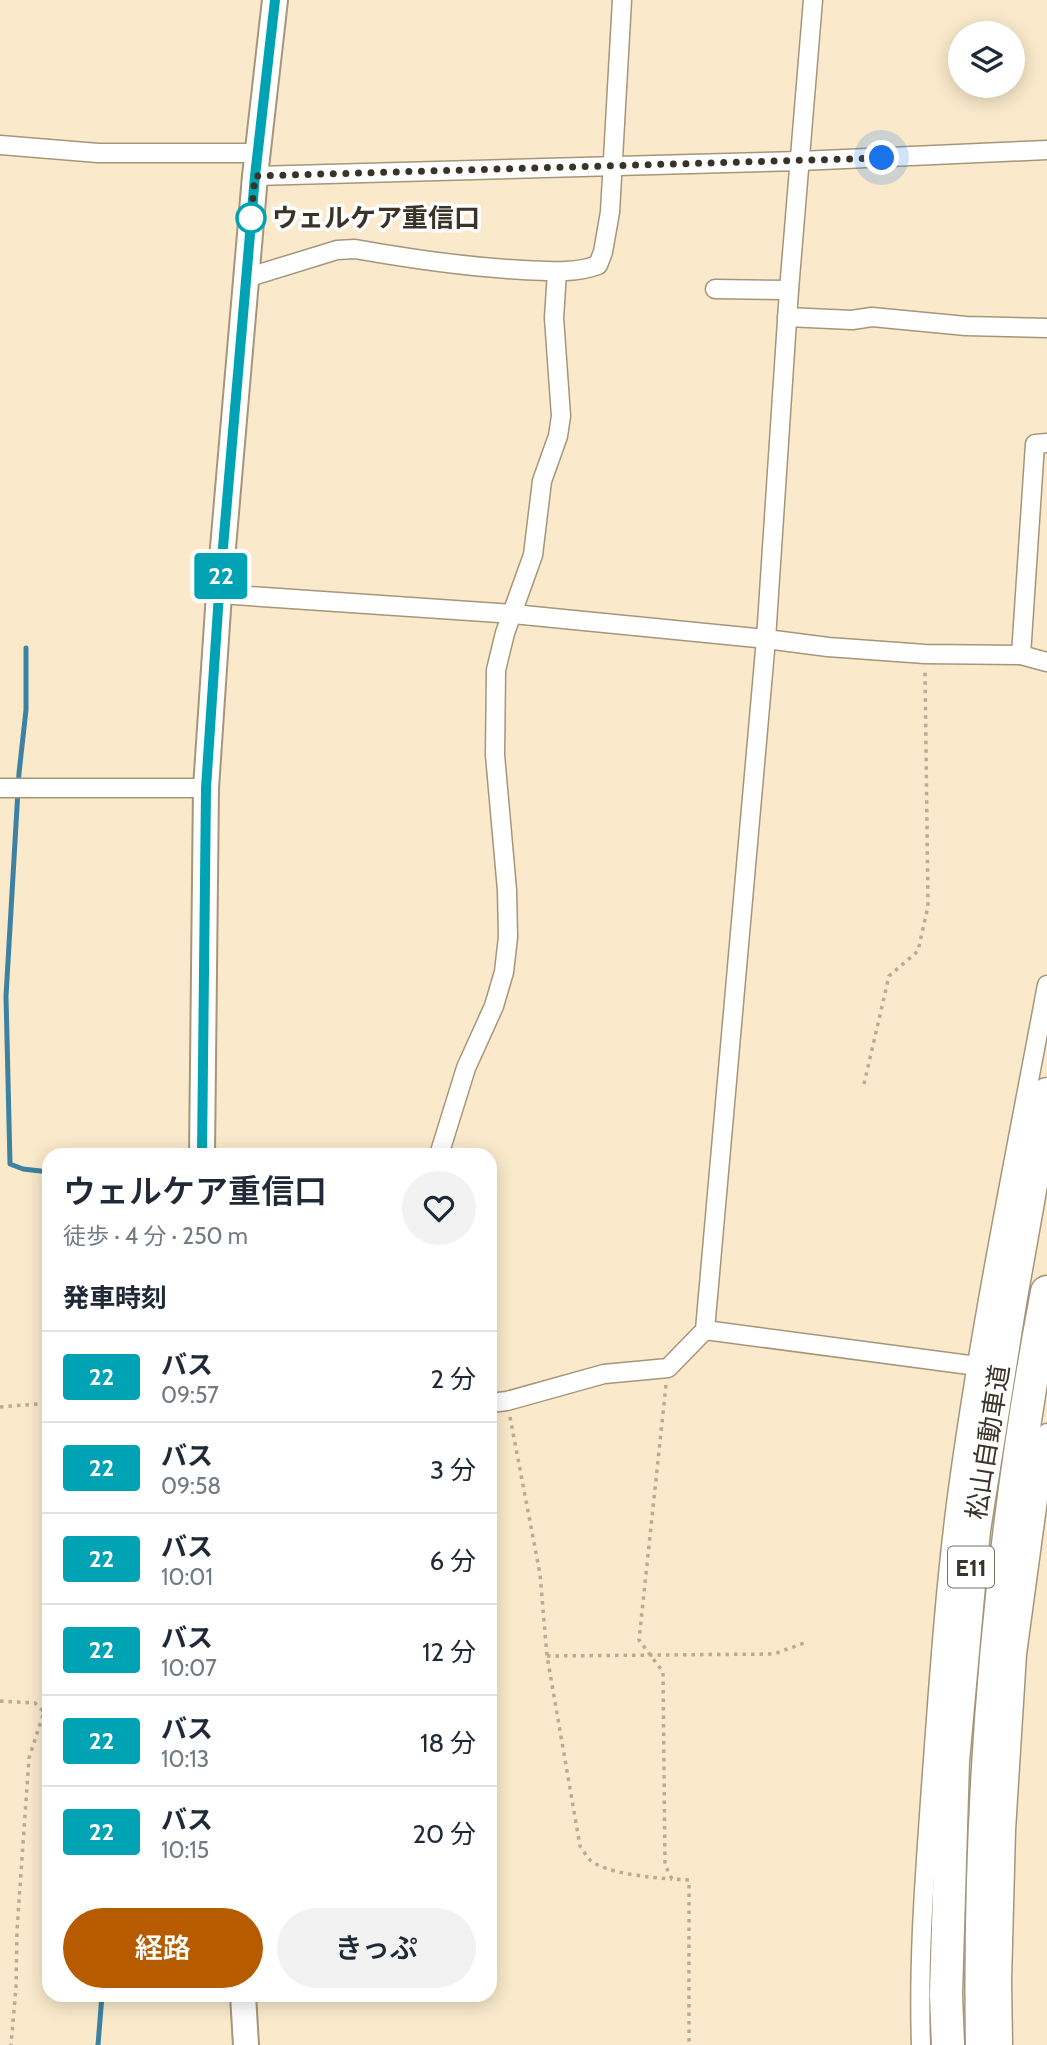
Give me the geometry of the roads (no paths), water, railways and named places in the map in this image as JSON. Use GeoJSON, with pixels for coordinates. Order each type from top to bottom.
{"type":"FeatureCollection","features":[{"type":"Feature","properties":{"kind":"highway","name":"松山自動車道"},"geometry":{"type":"LineString","coordinates":[[947,2045],[953,1761],[974,1530],[1047,1094]]}},
{"type":"Feature","properties":{"kind":"highway","name":"松山自動車道"},"geometry":{"type":"LineString","coordinates":[[982,2045],[983,1926],[992,1724],[1009,1536],[1047,1292]]}},
{"type":"Feature","properties":{"kind":"main road"},"geometry":{"type":"LineString","coordinates":[[202,1148],[206,788],[219,594],[246,278],[275,0]]}},
{"type":"Feature","properties":{"kind":"main road"},"geometry":{"type":"LineString","coordinates":[[243,2002],[246,2045]]}},
{"type":"Feature","properties":{"kind":"street"},"geometry":{"type":"LineString","coordinates":[[246,278],[337,250],[355,249],[468,267],[557,272],[598,265],[610,212],[622,0]]}},
{"type":"Feature","properties":{"kind":"street"},"geometry":{"type":"LineString","coordinates":[[498,1402],[604,1374],[668,1368],[705,1330],[766,639],[787,317],[813,0]]}},
{"type":"Feature","properties":{"kind":"street"},"geometry":{"type":"LineString","coordinates":[[0,145],[256,165],[613,166],[1047,150]]}},
{"type":"Feature","properties":{"kind":"street"},"geometry":{"type":"LineString","coordinates":[[441,1148],[466,1068],[494,1006],[504,972],[508,937],[508,890],[495,755],[496,670],[505,633],[533,555],[542,481],[558,436],[561,416],[554,318],[557,272]]}},
{"type":"Feature","properties":{"kind":"street"},"geometry":{"type":"LineString","coordinates":[[715,289],[789,290]]}},
{"type":"Feature","properties":{"kind":"street"},"geometry":{"type":"LineString","coordinates":[[787,317],[852,320],[872,317],[966,326],[1047,328]]}},
{"type":"Feature","properties":{"kind":"street"},"geometry":{"type":"LineString","coordinates":[[1021,655],[1035,444],[1047,443]]}},
{"type":"Feature","properties":{"kind":"street"},"geometry":{"type":"LineString","coordinates":[[219,594],[513,614],[828,647],[925,654],[1021,655],[1047,662]]}},
{"type":"Feature","properties":{"kind":"street"},"geometry":{"type":"LineString","coordinates":[[0,788],[206,788]]}},
{"type":"Feature","properties":{"kind":"street"},"geometry":{"type":"LineString","coordinates":[[920,2045],[921,1973],[941,1646],[956,1505],[976,1366],[1047,985]]}},
{"type":"Feature","properties":{"kind":"street"},"geometry":{"type":"LineString","coordinates":[[705,1330],[976,1366]]}},
{"type":"Feature","properties":{"kind":"street"},"geometry":{"type":"LineString","coordinates":[[1003,2045],[1006,1830],[1017,1654],[1047,1433]]}},
{"type":"Feature","properties":{"kind":"waterway"},"geometry":{"type":"LineString","coordinates":[[26,648],[26,710],[19,773],[6,996],[10,1164],[42,1171]]}},
{"type":"Feature","properties":{"kind":"waterway"},"geometry":{"type":"LineString","coordinates":[[98,2045],[101,2002]]}},
{"type":"Feature","properties":{"kind":"place","name":"ウェルケア重信口"},"geometry":{"type":"Point","coordinates":[251,218]}}]}
